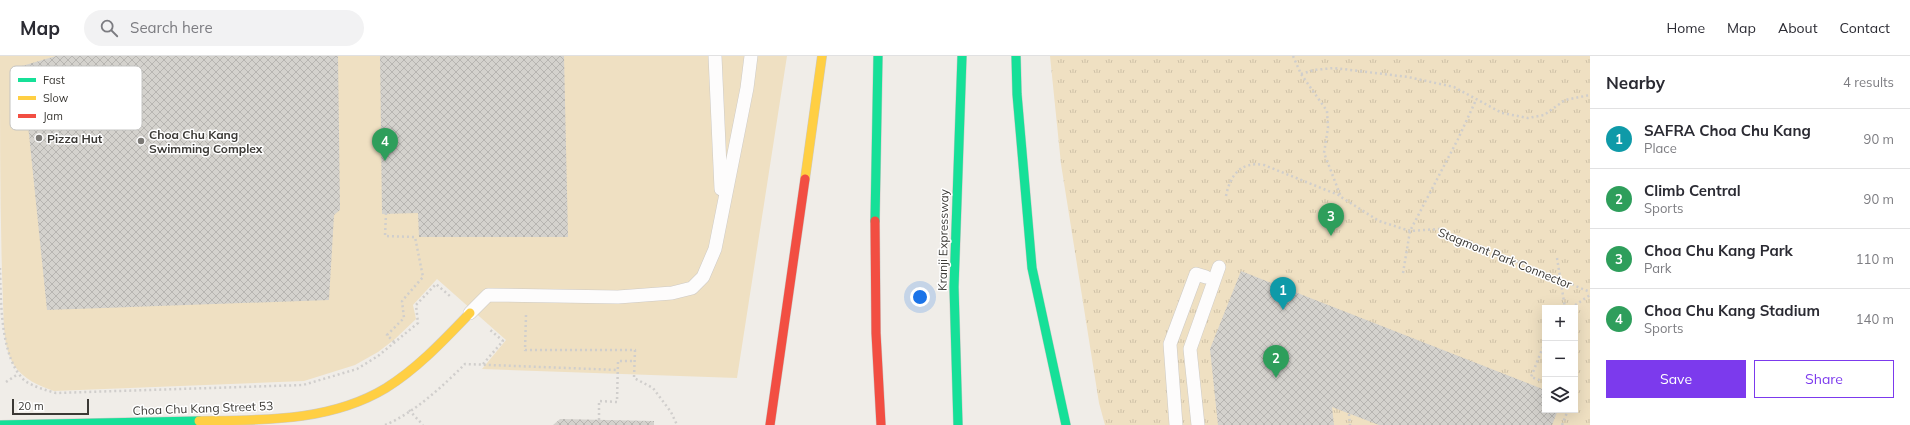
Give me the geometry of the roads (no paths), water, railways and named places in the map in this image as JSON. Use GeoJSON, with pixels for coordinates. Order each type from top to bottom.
{"type":"FeatureCollection","features":[{"type":"Feature","properties":{"kind":"main road"},"geometry":{"type":"LineString","coordinates":[[770,425],[822,56]]}},
{"type":"Feature","properties":{"kind":"main road"},"geometry":{"type":"LineString","coordinates":[[878,56],[874,239],[878,385],[881,425]]}},
{"type":"Feature","properties":{"kind":"main road","name":"Kranji Expressway"},"geometry":{"type":"LineString","coordinates":[[958,425],[955,382],[953,243],[962,56]]}},
{"type":"Feature","properties":{"kind":"main road"},"geometry":{"type":"LineString","coordinates":[[1016,56],[1017,94],[1032,268],[1066,425]]}},
{"type":"Feature","properties":{"kind":"main road","name":"Choa Chu Kang Street 53"},"geometry":{"type":"LineString","coordinates":[[0,425],[256,420],[336,409],[370,396],[397,380],[426,359],[470,313]]}},
{"type":"Feature","properties":{"kind":"lane"},"geometry":{"type":"LineString","coordinates":[[715,56],[722,208]]}},
{"type":"Feature","properties":{"kind":"lane"},"geometry":{"type":"LineString","coordinates":[[470,313],[488,295],[526,294],[618,297],[672,293],[692,288],[703,277],[715,249],[747,88],[751,56]]}},
{"type":"Feature","properties":{"kind":"lane"},"geometry":{"type":"LineString","coordinates":[[1198,425],[1190,349],[1219,267]]}},
{"type":"Feature","properties":{"kind":"lane"},"geometry":{"type":"LineString","coordinates":[[1176,425],[1170,344],[1196,274],[1206,277]]}},
{"type":"Feature","properties":{"kind":"place","name":"Pizza Hut"},"geometry":{"type":"Point","coordinates":[39,138]}},
{"type":"Feature","properties":{"kind":"place","name":"Choa Chu Kang Swimming Complex"},"geometry":{"type":"Point","coordinates":[141,141]}},
{"type":"Feature","properties":{"kind":"place","name":"Choa Chu Kang Stadium"},"geometry":{"type":"Point","coordinates":[385,161]}},
{"type":"Feature","properties":{"kind":"place","name":"Choa Chu Kang Park"},"geometry":{"type":"Point","coordinates":[1331,236]}},
{"type":"Feature","properties":{"kind":"place","name":"SAFRA Choa Chu Kang"},"geometry":{"type":"Point","coordinates":[1283,310]}},
{"type":"Feature","properties":{"kind":"place","name":"Climb Central"},"geometry":{"type":"Point","coordinates":[1276,378]}}]}
